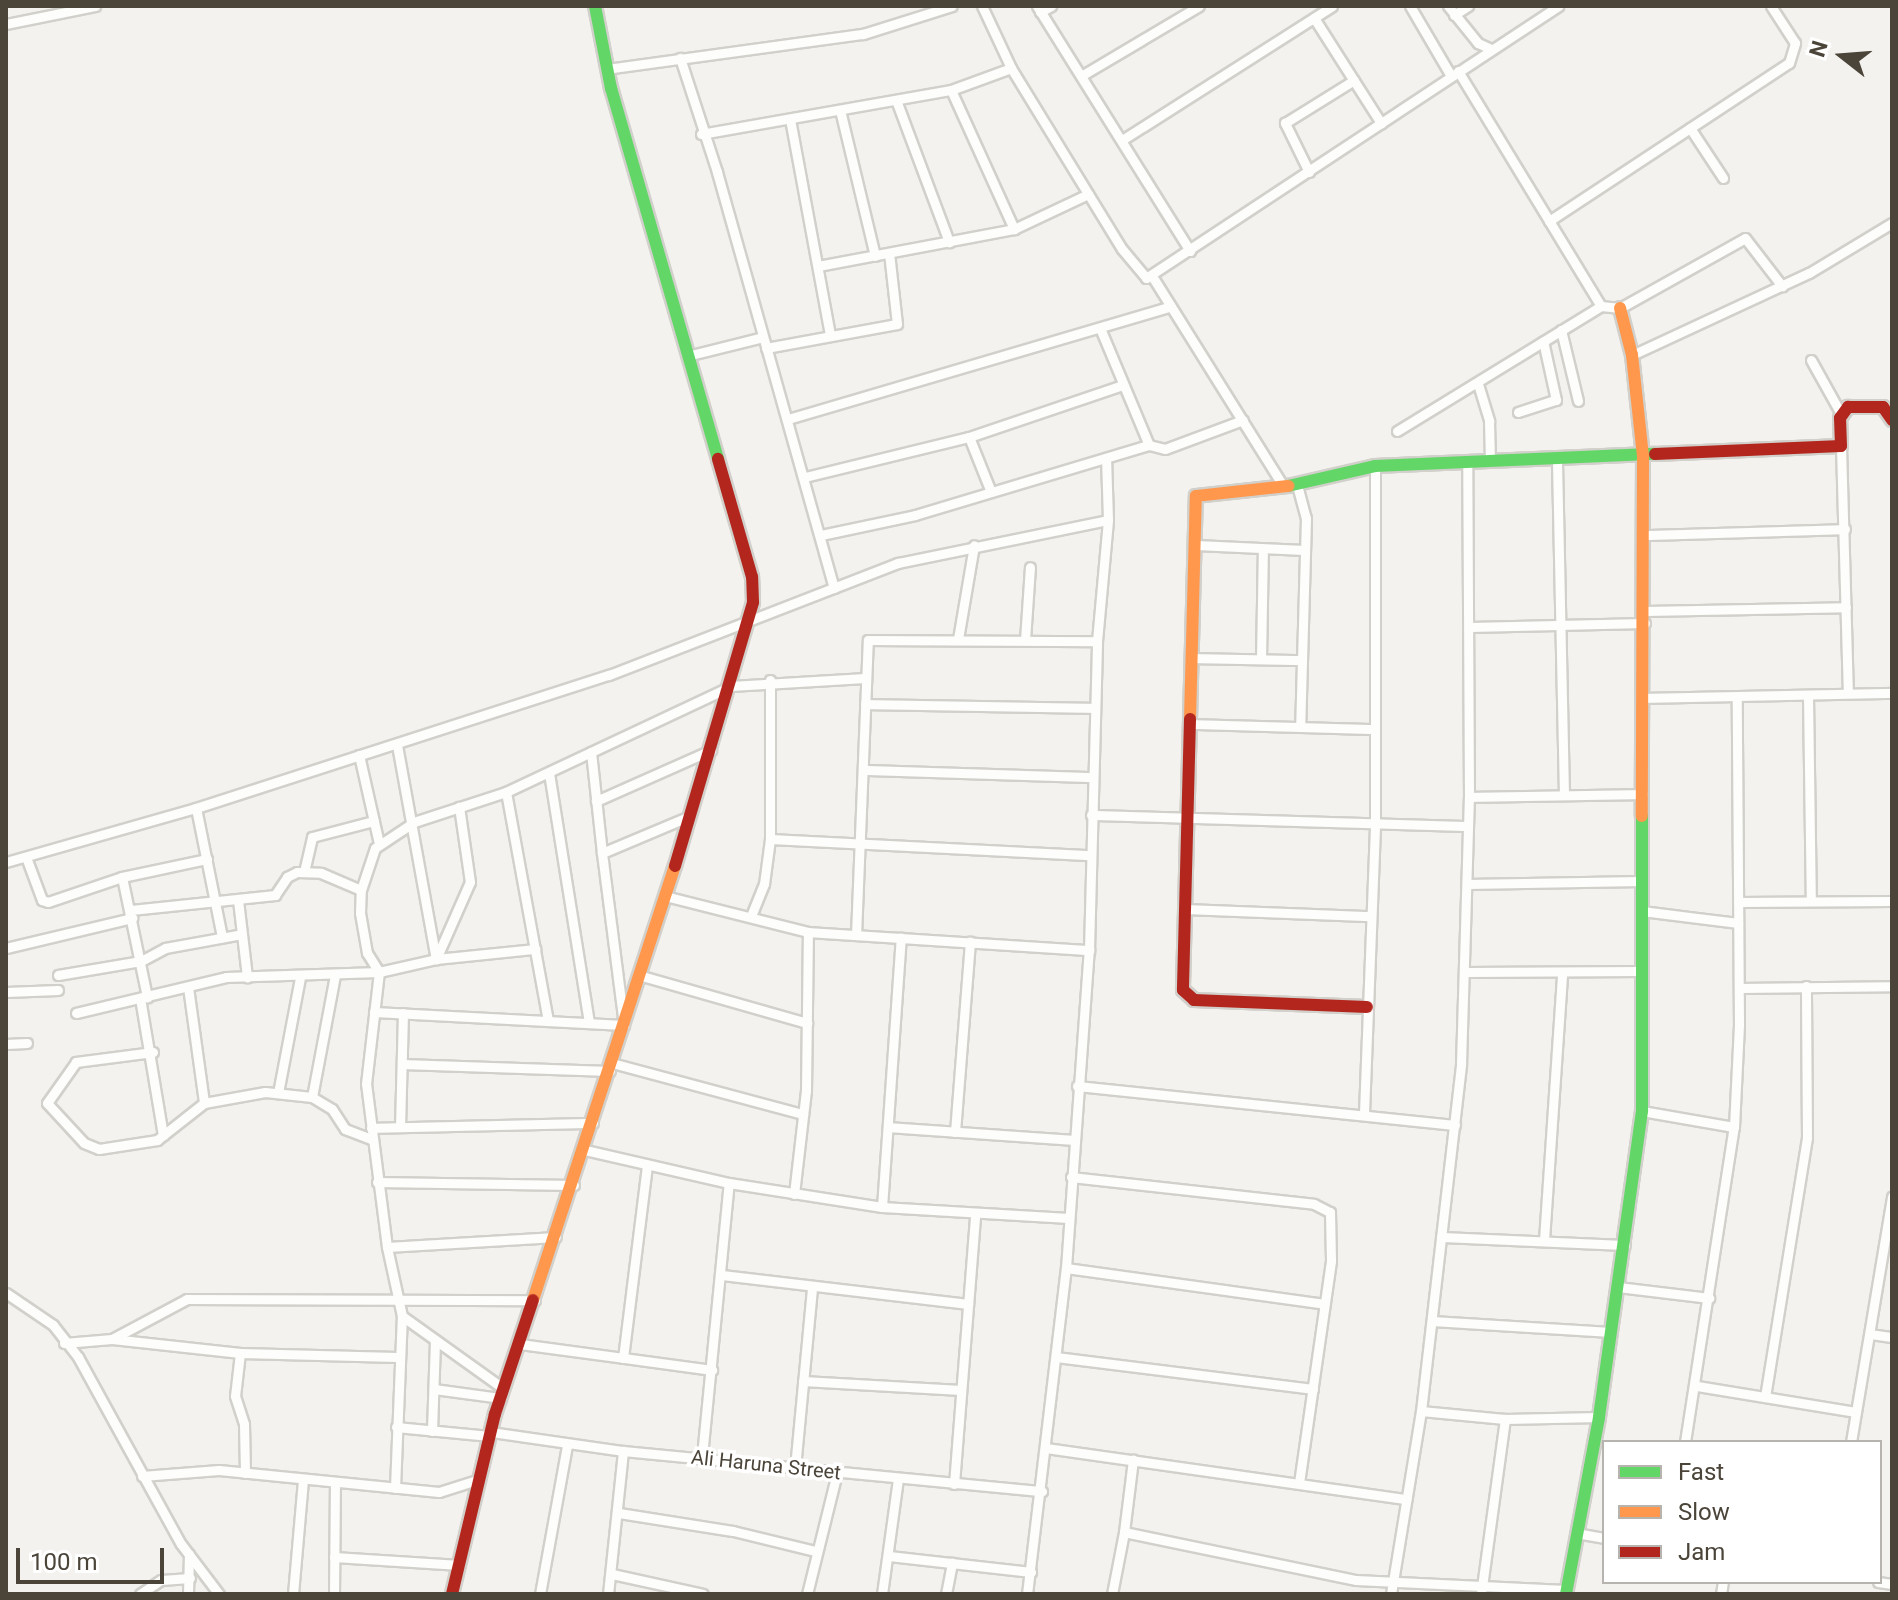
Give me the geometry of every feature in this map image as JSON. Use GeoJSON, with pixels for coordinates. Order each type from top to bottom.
{"type":"FeatureCollection","features":[{"type":"Feature","properties":{"kind":"street"},"geometry":{"type":"LineString","coordinates":[[6,24],[95,6]]}},
{"type":"Feature","properties":{"kind":"street"},"geometry":{"type":"LineString","coordinates":[[452,1594],[503,1393],[642,976],[750,622],[752,577],[691,355],[606,69],[595,6]]}},
{"type":"Feature","properties":{"kind":"street"},"geometry":{"type":"LineString","coordinates":[[606,69],[863,34],[952,6]]}},
{"type":"Feature","properties":{"kind":"street"},"geometry":{"type":"LineString","coordinates":[[982,6],[1011,68],[1088,194],[1139,275],[1152,276],[1558,6]]}},
{"type":"Feature","properties":{"kind":"street"},"geometry":{"type":"LineString","coordinates":[[1051,6],[1038,9],[1190,251]]}},
{"type":"Feature","properties":{"kind":"street"},"geometry":{"type":"LineString","coordinates":[[1081,76],[1199,6]]}},
{"type":"Feature","properties":{"kind":"street"},"geometry":{"type":"LineString","coordinates":[[1122,140],[1332,6]]}},
{"type":"Feature","properties":{"kind":"street"},"geometry":{"type":"LineString","coordinates":[[1410,6],[1601,306]]}},
{"type":"Feature","properties":{"kind":"street"},"geometry":{"type":"LineString","coordinates":[[1468,6],[1451,11],[1478,43],[1491,49]]}},
{"type":"Feature","properties":{"kind":"street"},"geometry":{"type":"LineString","coordinates":[[1549,221],[1793,57],[1795,43],[1771,6]]}},
{"type":"Feature","properties":{"kind":"street"},"geometry":{"type":"LineString","coordinates":[[1314,18],[1381,123]]}},
{"type":"Feature","properties":{"kind":"street"},"geometry":{"type":"LineString","coordinates":[[680,58],[701,134],[717,172],[834,588]]}},
{"type":"Feature","properties":{"kind":"street"},"geometry":{"type":"LineString","coordinates":[[701,134],[951,90],[1011,68]]}},
{"type":"Feature","properties":{"kind":"street"},"geometry":{"type":"LineString","coordinates":[[1309,172],[1285,123],[1354,80]]}},
{"type":"Feature","properties":{"kind":"street"},"geometry":{"type":"LineString","coordinates":[[951,90],[1014,229]]}},
{"type":"Feature","properties":{"kind":"street"},"geometry":{"type":"LineString","coordinates":[[896,100],[949,242]]}},
{"type":"Feature","properties":{"kind":"street"},"geometry":{"type":"LineString","coordinates":[[840,110],[875,256]]}},
{"type":"Feature","properties":{"kind":"street"},"geometry":{"type":"LineString","coordinates":[[790,119],[830,334]]}},
{"type":"Feature","properties":{"kind":"street"},"geometry":{"type":"LineString","coordinates":[[1690,128],[1723,178]]}},
{"type":"Feature","properties":{"kind":"street"},"geometry":{"type":"LineString","coordinates":[[818,266],[1014,229],[1088,194]]}},
{"type":"Feature","properties":{"kind":"street"},"geometry":{"type":"LineString","coordinates":[[1632,355],[1782,286],[1892,223]]}},
{"type":"Feature","properties":{"kind":"street"},"geometry":{"type":"LineString","coordinates":[[1397,431],[1601,306],[1620,308],[1748,237],[1782,286]]}},
{"type":"Feature","properties":{"kind":"street"},"geometry":{"type":"LineString","coordinates":[[766,348],[899,322],[889,253]]}},
{"type":"Feature","properties":{"kind":"street"},"geometry":{"type":"LineString","coordinates":[[1152,276],[1283,486]]}},
{"type":"Feature","properties":{"kind":"street"},"geometry":{"type":"LineString","coordinates":[[788,419],[1171,306]]}},
{"type":"Feature","properties":{"kind":"street"},"geometry":{"type":"LineString","coordinates":[[1124,1532],[1393,1583],[1483,1582],[1566,1592],[1599,1417],[1642,1111],[1643,457],[1632,355],[1620,308]]}},
{"type":"Feature","properties":{"kind":"street"},"geometry":{"type":"LineString","coordinates":[[1100,328],[1149,445]]}},
{"type":"Feature","properties":{"kind":"street"},"geometry":{"type":"LineString","coordinates":[[1561,330],[1578,401]]}},
{"type":"Feature","properties":{"kind":"street"},"geometry":{"type":"LineString","coordinates":[[691,355],[763,337]]}},
{"type":"Feature","properties":{"kind":"street"},"geometry":{"type":"LineString","coordinates":[[1518,412],[1556,400],[1543,341]]}},
{"type":"Feature","properties":{"kind":"street"},"geometry":{"type":"LineString","coordinates":[[1811,360],[1841,414],[1848,693]]}},
{"type":"Feature","properties":{"kind":"street"},"geometry":{"type":"LineString","coordinates":[[1478,384],[1489,421],[1490,462]]}},
{"type":"Feature","properties":{"kind":"street"},"geometry":{"type":"LineString","coordinates":[[805,477],[969,437],[1123,385]]}},
{"type":"Feature","properties":{"kind":"street"},"geometry":{"type":"LineString","coordinates":[[1841,414],[1848,407],[1878,405],[1892,420]]}},
{"type":"Feature","properties":{"kind":"street"},"geometry":{"type":"LineString","coordinates":[[821,535],[991,492],[1149,445],[1165,449],[1243,420]]}},
{"type":"Feature","properties":{"kind":"street"},"geometry":{"type":"LineString","coordinates":[[969,437],[991,492]]}},
{"type":"Feature","properties":{"kind":"street"},"geometry":{"type":"LineString","coordinates":[[1367,1007],[1194,1000],[1183,990],[1196,496],[1297,485],[1375,466],[1557,462],[1841,446]]}},
{"type":"Feature","properties":{"kind":"street"},"geometry":{"type":"LineString","coordinates":[[1027,1594],[1042,1491],[1066,1268],[1089,950],[1091,777],[1097,641],[1108,520],[1106,458]]}},
{"type":"Feature","properties":{"kind":"street"},"geometry":{"type":"LineString","coordinates":[[1391,1594],[1421,1411],[1432,1321],[1455,1125],[1466,972],[1470,627],[1467,462]]}},
{"type":"Feature","properties":{"kind":"street"},"geometry":{"type":"LineString","coordinates":[[1557,462],[1564,795]]}},
{"type":"Feature","properties":{"kind":"street"},"geometry":{"type":"LineString","coordinates":[[1364,1113],[1375,823],[1375,466]]}},
{"type":"Feature","properties":{"kind":"street"},"geometry":{"type":"LineString","coordinates":[[1297,485],[1305,508],[1300,727]]}},
{"type":"Feature","properties":{"kind":"street"},"geometry":{"type":"LineString","coordinates":[[6,862],[196,808],[397,745],[750,622],[898,563],[1108,520]]}},
{"type":"Feature","properties":{"kind":"street"},"geometry":{"type":"LineString","coordinates":[[1645,535],[1845,529]]}},
{"type":"Feature","properties":{"kind":"street"},"geometry":{"type":"LineString","coordinates":[[958,639],[974,545]]}},
{"type":"Feature","properties":{"kind":"street"},"geometry":{"type":"LineString","coordinates":[[1195,545],[1305,550]]}},
{"type":"Feature","properties":{"kind":"street"},"geometry":{"type":"LineString","coordinates":[[1261,659],[1263,549]]}},
{"type":"Feature","properties":{"kind":"street"},"geometry":{"type":"LineString","coordinates":[[1025,640],[1030,567]]}},
{"type":"Feature","properties":{"kind":"street"},"geometry":{"type":"LineString","coordinates":[[1470,627],[1560,626],[1645,617],[1846,607]]}},
{"type":"Feature","properties":{"kind":"street"},"geometry":{"type":"LineString","coordinates":[[856,935],[868,640],[1097,641]]}},
{"type":"Feature","properties":{"kind":"street"},"geometry":{"type":"LineString","coordinates":[[1193,658],[1302,660]]}},
{"type":"Feature","properties":{"kind":"street"},"geometry":{"type":"LineString","coordinates":[[379,844],[414,822],[506,792],[731,686],[770,680],[865,678]]}},
{"type":"Feature","properties":{"kind":"street"},"geometry":{"type":"LineString","coordinates":[[751,916],[764,884],[770,839],[770,680]]}},
{"type":"Feature","properties":{"kind":"street"},"geometry":{"type":"LineString","coordinates":[[1645,698],[1737,699],[1892,693]]}},
{"type":"Feature","properties":{"kind":"street"},"geometry":{"type":"LineString","coordinates":[[1808,696],[1811,901]]}},
{"type":"Feature","properties":{"kind":"street"},"geometry":{"type":"LineString","coordinates":[[1685,1440],[1697,1386],[1734,1127],[1739,988],[1737,699]]}},
{"type":"Feature","properties":{"kind":"street"},"geometry":{"type":"LineString","coordinates":[[865,704],[1095,708]]}},
{"type":"Feature","properties":{"kind":"street"},"geometry":{"type":"LineString","coordinates":[[1192,724],[1374,729]]}},
{"type":"Feature","properties":{"kind":"street"},"geometry":{"type":"LineString","coordinates":[[397,745],[414,822],[436,959]]}},
{"type":"Feature","properties":{"kind":"street"},"geometry":{"type":"LineString","coordinates":[[596,801],[711,750]]}},
{"type":"Feature","properties":{"kind":"street"},"geometry":{"type":"LineString","coordinates":[[591,752],[624,1025]]}},
{"type":"Feature","properties":{"kind":"street"},"geometry":{"type":"LineString","coordinates":[[359,755],[379,844],[361,890],[362,931],[379,972],[366,1084],[387,1247],[402,1316],[397,1357],[395,1488]]}},
{"type":"Feature","properties":{"kind":"street"},"geometry":{"type":"LineString","coordinates":[[864,770],[1091,777]]}},
{"type":"Feature","properties":{"kind":"street"},"geometry":{"type":"LineString","coordinates":[[549,773],[589,1023]]}},
{"type":"Feature","properties":{"kind":"street"},"geometry":{"type":"LineString","coordinates":[[506,792],[548,1021]]}},
{"type":"Feature","properties":{"kind":"street"},"geometry":{"type":"LineString","coordinates":[[1469,797],[1643,794]]}},
{"type":"Feature","properties":{"kind":"street"},"geometry":{"type":"LineString","coordinates":[[436,959],[470,882],[459,807]]}},
{"type":"Feature","properties":{"kind":"street"},"geometry":{"type":"LineString","coordinates":[[196,808],[219,903],[222,937]]}},
{"type":"Feature","properties":{"kind":"street"},"geometry":{"type":"LineString","coordinates":[[1091,815],[1468,826]]}},
{"type":"Feature","properties":{"kind":"street"},"geometry":{"type":"LineString","coordinates":[[602,853],[690,816]]}},
{"type":"Feature","properties":{"kind":"street"},"geometry":{"type":"LineString","coordinates":[[304,872],[312,837],[374,821]]}},
{"type":"Feature","properties":{"kind":"street"},"geometry":{"type":"LineString","coordinates":[[770,839],[1091,855]]}},
{"type":"Feature","properties":{"kind":"street"},"geometry":{"type":"LineString","coordinates":[[26,857],[45,901],[122,877],[207,859]]}},
{"type":"Feature","properties":{"kind":"street"},"geometry":{"type":"LineString","coordinates":[[6,948],[38,942],[131,914],[275,895],[287,877],[304,872],[321,873],[361,890]]}},
{"type":"Feature","properties":{"kind":"street"},"geometry":{"type":"LineString","coordinates":[[122,877],[141,961],[163,1135]]}},
{"type":"Feature","properties":{"kind":"street"},"geometry":{"type":"LineString","coordinates":[[1467,884],[1641,881]]}},
{"type":"Feature","properties":{"kind":"street"},"geometry":{"type":"LineString","coordinates":[[665,896],[808,932],[1089,950]]}},
{"type":"Feature","properties":{"kind":"street"},"geometry":{"type":"LineString","coordinates":[[238,900],[247,977]]}},
{"type":"Feature","properties":{"kind":"street"},"geometry":{"type":"LineString","coordinates":[[1738,902],[1892,901]]}},
{"type":"Feature","properties":{"kind":"street"},"geometry":{"type":"LineString","coordinates":[[1185,909],[1371,916]]}},
{"type":"Feature","properties":{"kind":"street"},"geometry":{"type":"LineString","coordinates":[[1642,911],[1738,923]]}},
{"type":"Feature","properties":{"kind":"street"},"geometry":{"type":"LineString","coordinates":[[794,1194],[803,1114],[808,932]]}},
{"type":"Feature","properties":{"kind":"street"},"geometry":{"type":"LineString","coordinates":[[58,975],[141,961],[165,948],[242,934]]}},
{"type":"Feature","properties":{"kind":"street"},"geometry":{"type":"LineString","coordinates":[[882,1207],[901,938]]}},
{"type":"Feature","properties":{"kind":"street"},"geometry":{"type":"LineString","coordinates":[[955,1132],[970,942]]}},
{"type":"Feature","properties":{"kind":"street"},"geometry":{"type":"LineString","coordinates":[[76,1013],[247,977],[300,978],[379,972],[436,959],[535,949]]}},
{"type":"Feature","properties":{"kind":"street"},"geometry":{"type":"LineString","coordinates":[[1466,972],[1562,974],[1641,971]]}},
{"type":"Feature","properties":{"kind":"street"},"geometry":{"type":"LineString","coordinates":[[1544,1240],[1562,974]]}},
{"type":"Feature","properties":{"kind":"street"},"geometry":{"type":"LineString","coordinates":[[312,1097],[335,975]]}},
{"type":"Feature","properties":{"kind":"street"},"geometry":{"type":"LineString","coordinates":[[642,976],[807,1023]]}},
{"type":"Feature","properties":{"kind":"street"},"geometry":{"type":"LineString","coordinates":[[278,1093],[300,978]]}},
{"type":"Feature","properties":{"kind":"street"},"geometry":{"type":"LineString","coordinates":[[1765,1397],[1807,1138],[1806,986]]}},
{"type":"Feature","properties":{"kind":"street"},"geometry":{"type":"LineString","coordinates":[[1739,988],[1892,986]]}},
{"type":"Feature","properties":{"kind":"street"},"geometry":{"type":"LineString","coordinates":[[188,987],[204,1103]]}},
{"type":"Feature","properties":{"kind":"street"},"geometry":{"type":"LineString","coordinates":[[6,992],[58,990]]}},
{"type":"Feature","properties":{"kind":"street"},"geometry":{"type":"LineString","coordinates":[[374,1012],[624,1025]]}},
{"type":"Feature","properties":{"kind":"street"},"geometry":{"type":"LineString","coordinates":[[400,1127],[403,1013]]}},
{"type":"Feature","properties":{"kind":"street"},"geometry":{"type":"LineString","coordinates":[[6,1044],[27,1043]]}},
{"type":"Feature","properties":{"kind":"street"},"geometry":{"type":"LineString","coordinates":[[153,1052],[76,1062],[47,1101],[92,1147],[150,1142],[204,1103],[278,1093],[312,1097],[332,1109],[345,1129],[373,1140]]}},
{"type":"Feature","properties":{"kind":"street"},"geometry":{"type":"LineString","coordinates":[[402,1064],[611,1067],[803,1114]]}},
{"type":"Feature","properties":{"kind":"street"},"geometry":{"type":"LineString","coordinates":[[1077,1086],[1364,1113],[1455,1125]]}},
{"type":"Feature","properties":{"kind":"street"},"geometry":{"type":"LineString","coordinates":[[1642,1111],[1734,1127]]}},
{"type":"Feature","properties":{"kind":"street"},"geometry":{"type":"LineString","coordinates":[[371,1128],[593,1123]]}},
{"type":"Feature","properties":{"kind":"street"},"geometry":{"type":"LineString","coordinates":[[888,1127],[1074,1140]]}},
{"type":"Feature","properties":{"kind":"street"},"geometry":{"type":"LineString","coordinates":[[585,1150],[729,1183],[882,1207],[975,1215],[1069,1218]]}},
{"type":"Feature","properties":{"kind":"street"},"geometry":{"type":"LineString","coordinates":[[623,1358],[647,1164]]}},
{"type":"Feature","properties":{"kind":"street"},"geometry":{"type":"LineString","coordinates":[[1071,1177],[1321,1206],[1333,1218],[1325,1304],[1299,1483]]}},
{"type":"Feature","properties":{"kind":"street"},"geometry":{"type":"LineString","coordinates":[[377,1182],[574,1185]]}},
{"type":"Feature","properties":{"kind":"street"},"geometry":{"type":"LineString","coordinates":[[702,1456],[729,1183]]}},
{"type":"Feature","properties":{"kind":"street"},"geometry":{"type":"LineString","coordinates":[[1851,1440],[1889,1243],[1892,1196]]}},
{"type":"Feature","properties":{"kind":"street"},"geometry":{"type":"LineString","coordinates":[[954,1484],[975,1215]]}},
{"type":"Feature","properties":{"kind":"street"},"geometry":{"type":"LineString","coordinates":[[387,1247],[556,1237]]}},
{"type":"Feature","properties":{"kind":"street"},"geometry":{"type":"LineString","coordinates":[[1441,1237],[1625,1245]]}},
{"type":"Feature","properties":{"kind":"street"},"geometry":{"type":"LineString","coordinates":[[1066,1268],[1325,1304]]}},
{"type":"Feature","properties":{"kind":"street"},"geometry":{"type":"LineString","coordinates":[[722,1275],[812,1289],[968,1304]]}},
{"type":"Feature","properties":{"kind":"street"},"geometry":{"type":"LineString","coordinates":[[1618,1287],[1709,1298]]}},
{"type":"Feature","properties":{"kind":"street"},"geometry":{"type":"LineString","coordinates":[[795,1468],[812,1289]]}},
{"type":"Feature","properties":{"kind":"street"},"geometry":{"type":"LineString","coordinates":[[6,1293],[58,1334],[87,1370],[109,1421],[189,1554],[219,1594]]}},
{"type":"Feature","properties":{"kind":"street"},"geometry":{"type":"LineString","coordinates":[[112,1339],[187,1299],[399,1296],[535,1300]]}},
{"type":"Feature","properties":{"kind":"street"},"geometry":{"type":"LineString","coordinates":[[402,1316],[503,1393]]}},
{"type":"Feature","properties":{"kind":"street"},"geometry":{"type":"LineString","coordinates":[[1432,1321],[1611,1332]]}},
{"type":"Feature","properties":{"kind":"street"},"geometry":{"type":"LineString","coordinates":[[58,1334],[240,1353],[397,1357]]}},
{"type":"Feature","properties":{"kind":"street"},"geometry":{"type":"LineString","coordinates":[[1870,1334],[1892,1337]]}},
{"type":"Feature","properties":{"kind":"street"},"geometry":{"type":"LineString","coordinates":[[432,1431],[435,1340]]}},
{"type":"Feature","properties":{"kind":"street"},"geometry":{"type":"LineString","coordinates":[[520,1344],[712,1370]]}},
{"type":"Feature","properties":{"kind":"street"},"geometry":{"type":"LineString","coordinates":[[240,1353],[235,1396],[244,1424],[245,1473]]}},
{"type":"Feature","properties":{"kind":"street"},"geometry":{"type":"LineString","coordinates":[[1056,1357],[1313,1389]]}},
{"type":"Feature","properties":{"kind":"street"},"geometry":{"type":"LineString","coordinates":[[803,1381],[961,1390]]}},
{"type":"Feature","properties":{"kind":"street"},"geometry":{"type":"LineString","coordinates":[[1697,1386],[1856,1412]]}},
{"type":"Feature","properties":{"kind":"street"},"geometry":{"type":"LineString","coordinates":[[434,1389],[503,1393]]}},
{"type":"Feature","properties":{"kind":"street"},"geometry":{"type":"LineString","coordinates":[[1421,1411],[1505,1419],[1599,1417]]}},
{"type":"Feature","properties":{"kind":"street"},"geometry":{"type":"LineString","coordinates":[[1481,1594],[1505,1419]]}},
{"type":"Feature","properties":{"kind":"street","name":"Ali Haruna Street"},"geometry":{"type":"LineString","coordinates":[[396,1427],[491,1434],[623,1451],[702,1456],[837,1473],[1042,1491]]}},
{"type":"Feature","properties":{"kind":"street"},"geometry":{"type":"LineString","coordinates":[[540,1594],[567,1445]]}},
{"type":"Feature","properties":{"kind":"street"},"geometry":{"type":"LineString","coordinates":[[1046,1448],[1406,1499]]}},
{"type":"Feature","properties":{"kind":"street"},"geometry":{"type":"LineString","coordinates":[[608,1594],[619,1513],[623,1451]]}},
{"type":"Feature","properties":{"kind":"street"},"geometry":{"type":"LineString","coordinates":[[1112,1594],[1133,1460]]}},
{"type":"Feature","properties":{"kind":"street"},"geometry":{"type":"LineString","coordinates":[[142,1476],[245,1473],[439,1492],[480,1479]]}},
{"type":"Feature","properties":{"kind":"street"},"geometry":{"type":"LineString","coordinates":[[807,1594],[815,1551],[837,1473]]}},
{"type":"Feature","properties":{"kind":"street"},"geometry":{"type":"LineString","coordinates":[[293,1594],[303,1479]]}},
{"type":"Feature","properties":{"kind":"street"},"geometry":{"type":"LineString","coordinates":[[882,1594],[898,1479]]}},
{"type":"Feature","properties":{"kind":"street"},"geometry":{"type":"LineString","coordinates":[[334,1594],[335,1483]]}},
{"type":"Feature","properties":{"kind":"street"},"geometry":{"type":"LineString","coordinates":[[619,1513],[733,1531],[815,1551]]}},
{"type":"Feature","properties":{"kind":"street"},"geometry":{"type":"LineString","coordinates":[[1576,1533],[1602,1538]]}},
{"type":"Feature","properties":{"kind":"street"},"geometry":{"type":"LineString","coordinates":[[188,1594],[189,1554]]}},
{"type":"Feature","properties":{"kind":"street"},"geometry":{"type":"LineString","coordinates":[[889,1556],[1031,1572]]}},
{"type":"Feature","properties":{"kind":"street"},"geometry":{"type":"LineString","coordinates":[[334,1557],[460,1565]]}},
{"type":"Feature","properties":{"kind":"street"},"geometry":{"type":"LineString","coordinates":[[946,1594],[952,1563]]}},
{"type":"Feature","properties":{"kind":"street"},"geometry":{"type":"LineString","coordinates":[[612,1574],[703,1594]]}},
{"type":"Feature","properties":{"kind":"street"},"geometry":{"type":"LineString","coordinates":[[140,1594],[161,1580],[190,1578]]}},
{"type":"Feature","properties":{"kind":"traffic: fast"},"geometry":{"type":"LineString","coordinates":[[595,6],[611,88],[718,459]]}},
{"type":"Feature","properties":{"kind":"traffic: fast"},"geometry":{"type":"LineString","coordinates":[[1288,486],[1375,466],[1655,454]]}},
{"type":"Feature","properties":{"kind":"traffic: fast"},"geometry":{"type":"LineString","coordinates":[[1566,1594],[1599,1417],[1642,1111],[1642,816]]}},
{"type":"Feature","properties":{"kind":"traffic: slow"},"geometry":{"type":"LineString","coordinates":[[1620,308],[1632,355],[1643,457],[1642,816]]}},
{"type":"Feature","properties":{"kind":"traffic: slow"},"geometry":{"type":"LineString","coordinates":[[1190,719],[1196,496],[1288,486]]}},
{"type":"Feature","properties":{"kind":"traffic: slow"},"geometry":{"type":"LineString","coordinates":[[533,1300],[675,866]]}},
{"type":"Feature","properties":{"kind":"traffic: jam"},"geometry":{"type":"LineString","coordinates":[[1655,454],[1841,446],[1840,418],[1848,407],[1883,407],[1892,420]]}},
{"type":"Feature","properties":{"kind":"traffic: jam"},"geometry":{"type":"LineString","coordinates":[[675,866],[753,602],[752,577],[718,459]]}},
{"type":"Feature","properties":{"kind":"traffic: jam"},"geometry":{"type":"LineString","coordinates":[[1190,719],[1183,990],[1194,1000],[1367,1007]]}},
{"type":"Feature","properties":{"kind":"traffic: jam"},"geometry":{"type":"LineString","coordinates":[[452,1594],[495,1414],[533,1300]]}}]}
